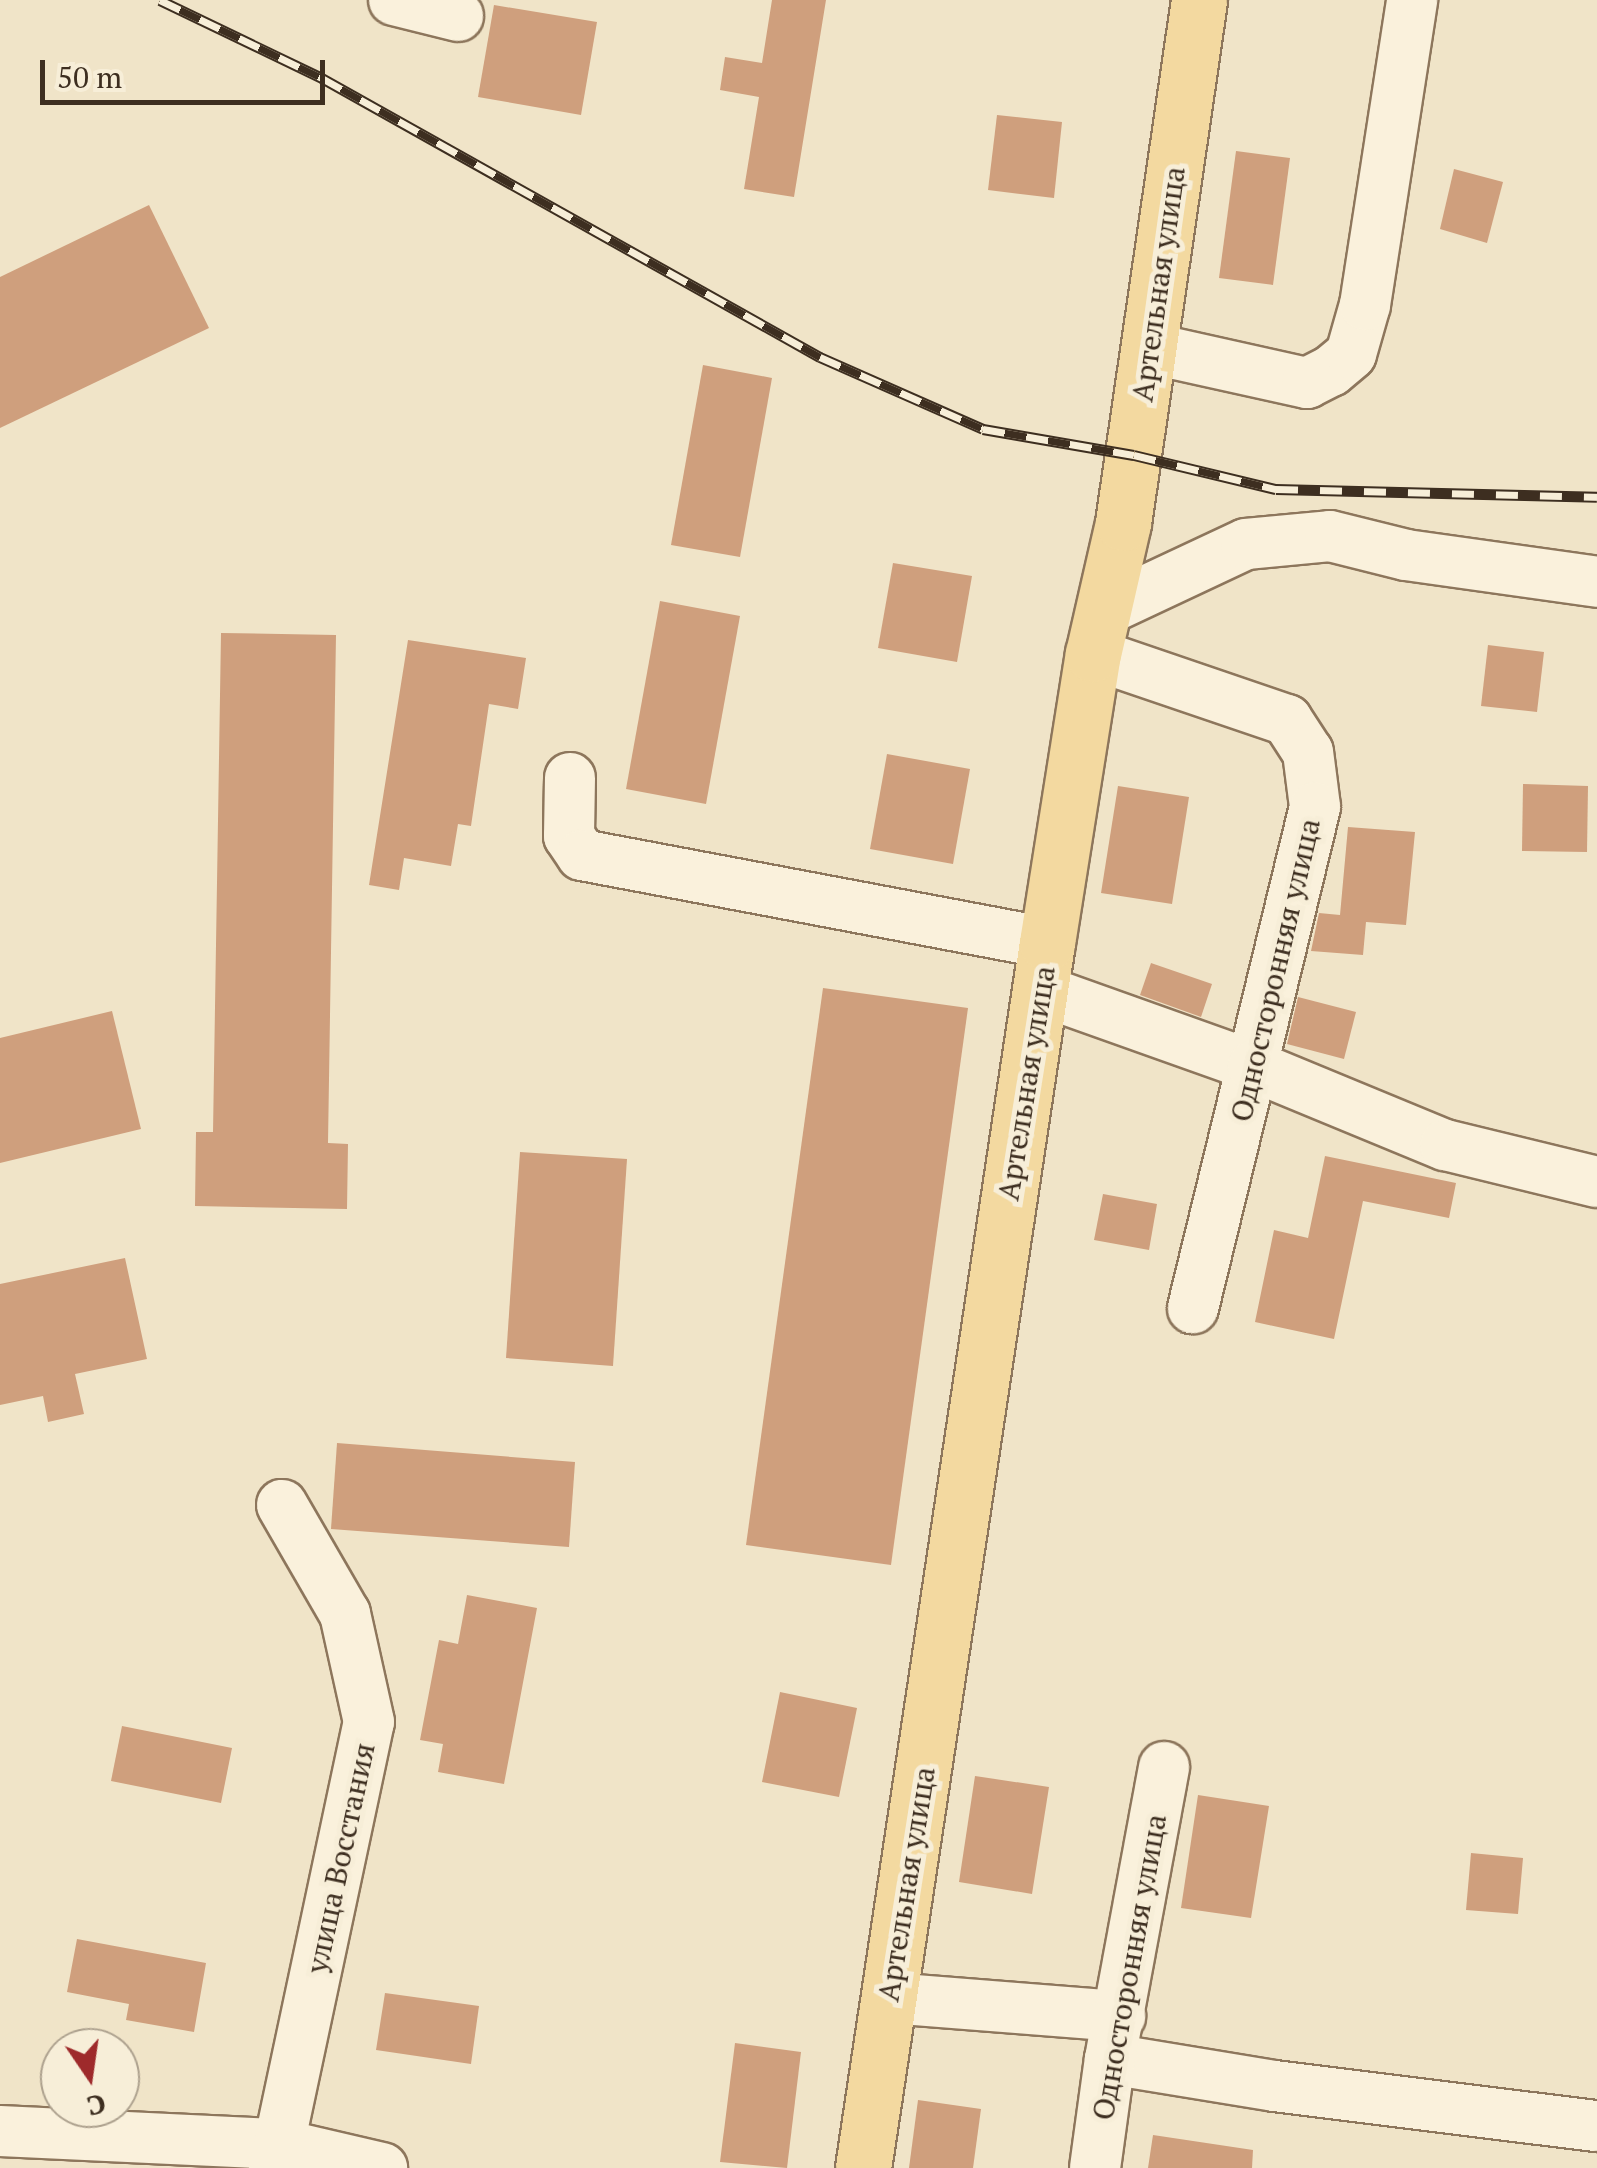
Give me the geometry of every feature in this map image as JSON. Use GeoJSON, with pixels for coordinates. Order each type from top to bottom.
{"type":"FeatureCollection","features":[{"type":"Feature","properties":{"kind":"main road","name":"Артельная улица"},"geometry":{"type":"LineString","coordinates":[[863,2168],[1043,967],[1098,632],[1123,522],[1198,0]]}},
{"type":"Feature","properties":{"kind":"street"},"geometry":{"type":"LineString","coordinates":[[394,0],[458,16]]}},
{"type":"Feature","properties":{"kind":"street"},"geometry":{"type":"LineString","coordinates":[[1149,348],[1307,383],[1332,371],[1350,354],[1365,306],[1412,0]]}},
{"type":"Feature","properties":{"kind":"street"},"geometry":{"type":"LineString","coordinates":[[1098,632],[1246,544],[1330,536],[1406,555],[1597,582]]}},
{"type":"Feature","properties":{"kind":"street","name":"Односторонняя улица"},"geometry":{"type":"LineString","coordinates":[[1098,632],[1288,720],[1308,752],[1314,807],[1194,1308]]}},
{"type":"Feature","properties":{"kind":"street"},"geometry":{"type":"LineString","coordinates":[[570,778],[570,836],[582,855],[1043,967],[1253,1066],[1445,1144],[1597,1182]]}},
{"type":"Feature","properties":{"kind":"street","name":"улица Восстания"},"geometry":{"type":"LineString","coordinates":[[276,2156],[369,1722],[345,1614],[282,1504]]}},
{"type":"Feature","properties":{"kind":"street","name":"Односторонняя улица"},"geometry":{"type":"LineString","coordinates":[[1095,2168],[1164,1767]]}},
{"type":"Feature","properties":{"kind":"street"},"geometry":{"type":"LineString","coordinates":[[889,1998],[1115,2038],[1274,2086],[1597,2126]]}},
{"type":"Feature","properties":{"kind":"street"},"geometry":{"type":"LineString","coordinates":[[0,2131],[382,2168]]}},
{"type":"Feature","properties":{"kind":"building"},"geometry":{"type":"Polygon","coordinates":[[[772,0],[826,0],[794,197],[744,189],[759,97],[720,90],[725,57],[762,63],[772,0]]]}},
{"type":"Feature","properties":{"kind":"building"},"geometry":{"type":"Polygon","coordinates":[[[494,5],[597,22],[581,115],[478,97],[494,5]]]}},
{"type":"Feature","properties":{"kind":"building"},"geometry":{"type":"Polygon","coordinates":[[[997,115],[1062,122],[1054,198],[988,190],[997,115]]]}},
{"type":"Feature","properties":{"kind":"building"},"geometry":{"type":"Polygon","coordinates":[[[1236,151],[1290,158],[1273,285],[1219,278],[1236,151]]]}},
{"type":"Feature","properties":{"kind":"building"},"geometry":{"type":"Polygon","coordinates":[[[1454,169],[1503,182],[1487,243],[1440,229],[1454,169]]]}},
{"type":"Feature","properties":{"kind":"building"},"geometry":{"type":"Polygon","coordinates":[[[149,205],[209,328],[0,428],[0,277],[149,205]]]}},
{"type":"Feature","properties":{"kind":"building"},"geometry":{"type":"Polygon","coordinates":[[[703,365],[772,378],[740,557],[671,545],[703,365]]]}},
{"type":"Feature","properties":{"kind":"building"},"geometry":{"type":"Polygon","coordinates":[[[893,563],[972,576],[957,662],[878,648],[893,563]]]}},
{"type":"Feature","properties":{"kind":"building"},"geometry":{"type":"Polygon","coordinates":[[[660,601],[740,616],[706,804],[626,789],[660,601]]]}},
{"type":"Feature","properties":{"kind":"building"},"geometry":{"type":"Polygon","coordinates":[[[221,633],[336,635],[328,1143],[348,1144],[347,1209],[195,1206],[196,1132],[213,1132],[221,633]]]}},
{"type":"Feature","properties":{"kind":"building"},"geometry":{"type":"Polygon","coordinates":[[[408,640],[526,658],[518,709],[489,704],[471,826],[458,824],[451,866],[404,858],[399,890],[369,885],[408,640]]]}},
{"type":"Feature","properties":{"kind":"building"},"geometry":{"type":"Polygon","coordinates":[[[1488,645],[1544,652],[1537,712],[1481,706],[1488,645]]]}},
{"type":"Feature","properties":{"kind":"building"},"geometry":{"type":"Polygon","coordinates":[[[887,754],[970,769],[953,864],[870,849],[887,754]]]}},
{"type":"Feature","properties":{"kind":"building"},"geometry":{"type":"Polygon","coordinates":[[[1523,784],[1588,786],[1587,852],[1522,851],[1523,784]]]}},
{"type":"Feature","properties":{"kind":"building"},"geometry":{"type":"Polygon","coordinates":[[[1118,786],[1189,797],[1172,904],[1101,893],[1118,786]]]}},
{"type":"Feature","properties":{"kind":"building"},"geometry":{"type":"Polygon","coordinates":[[[1348,827],[1415,832],[1406,925],[1366,922],[1363,955],[1311,951],[1319,913],[1340,915],[1348,827]]]}},
{"type":"Feature","properties":{"kind":"building"},"geometry":{"type":"Polygon","coordinates":[[[1151,963],[1212,984],[1201,1017],[1140,995],[1151,963]]]}},
{"type":"Feature","properties":{"kind":"building"},"geometry":{"type":"Polygon","coordinates":[[[823,988],[968,1008],[891,1565],[746,1545],[823,988]]]}},
{"type":"Feature","properties":{"kind":"building"},"geometry":{"type":"Polygon","coordinates":[[[1298,997],[1356,1012],[1344,1059],[1287,1044],[1298,997]]]}},
{"type":"Feature","properties":{"kind":"building"},"geometry":{"type":"Polygon","coordinates":[[[112,1011],[141,1129],[0,1163],[0,1038],[112,1011]]]}},
{"type":"Feature","properties":{"kind":"building"},"geometry":{"type":"Polygon","coordinates":[[[520,1152],[627,1159],[613,1366],[506,1358],[520,1152]]]}},
{"type":"Feature","properties":{"kind":"building"},"geometry":{"type":"Polygon","coordinates":[[[1325,1156],[1456,1183],[1449,1218],[1363,1201],[1334,1339],[1255,1322],[1274,1230],[1308,1238],[1325,1156]]]}},
{"type":"Feature","properties":{"kind":"building"},"geometry":{"type":"Polygon","coordinates":[[[1103,1194],[1157,1204],[1149,1250],[1094,1240],[1103,1194]]]}},
{"type":"Feature","properties":{"kind":"building"},"geometry":{"type":"Polygon","coordinates":[[[125,1258],[147,1359],[75,1374],[84,1414],[48,1422],[43,1396],[0,1405],[0,1284],[125,1258]]]}},
{"type":"Feature","properties":{"kind":"building"},"geometry":{"type":"Polygon","coordinates":[[[337,1443],[575,1462],[569,1547],[331,1529],[337,1443]]]}},
{"type":"Feature","properties":{"kind":"building"},"geometry":{"type":"Polygon","coordinates":[[[467,1595],[537,1608],[504,1784],[438,1772],[443,1744],[420,1740],[439,1640],[458,1644],[467,1595]]]}},
{"type":"Feature","properties":{"kind":"building"},"geometry":{"type":"Polygon","coordinates":[[[780,1692],[857,1708],[839,1797],[762,1782],[780,1692]]]}},
{"type":"Feature","properties":{"kind":"building"},"geometry":{"type":"Polygon","coordinates":[[[122,1726],[232,1748],[221,1803],[111,1781],[122,1726]]]}},
{"type":"Feature","properties":{"kind":"building"},"geometry":{"type":"Polygon","coordinates":[[[975,1776],[1049,1787],[1032,1894],[959,1882],[975,1776]]]}},
{"type":"Feature","properties":{"kind":"building"},"geometry":{"type":"Polygon","coordinates":[[[1198,1795],[1269,1806],[1251,1918],[1181,1908],[1198,1795]]]}},
{"type":"Feature","properties":{"kind":"building"},"geometry":{"type":"Polygon","coordinates":[[[1471,1853],[1523,1858],[1518,1914],[1466,1910],[1471,1853]]]}},
{"type":"Feature","properties":{"kind":"building"},"geometry":{"type":"Polygon","coordinates":[[[77,1939],[206,1963],[194,2032],[126,2020],[129,2004],[67,1992],[77,1939]]]}},
{"type":"Feature","properties":{"kind":"building"},"geometry":{"type":"Polygon","coordinates":[[[385,1993],[479,2006],[471,2064],[376,2050],[385,1993]]]}},
{"type":"Feature","properties":{"kind":"building"},"geometry":{"type":"Polygon","coordinates":[[[735,2043],[801,2052],[787,2168],[720,2162],[735,2043]]]}},
{"type":"Feature","properties":{"kind":"building"},"geometry":{"type":"Polygon","coordinates":[[[918,2100],[981,2109],[973,2168],[909,2168],[918,2100]]]}},
{"type":"Feature","properties":{"kind":"building"},"geometry":{"type":"Polygon","coordinates":[[[1153,2135],[1253,2150],[1252,2168],[1148,2168],[1153,2135]]]}},
{"type":"Feature","properties":{"kind":"railway"},"geometry":{"type":"LineString","coordinates":[[160,0],[322,78],[820,357],[983,429],[1134,455],[1276,489],[1597,497]]}}]}
